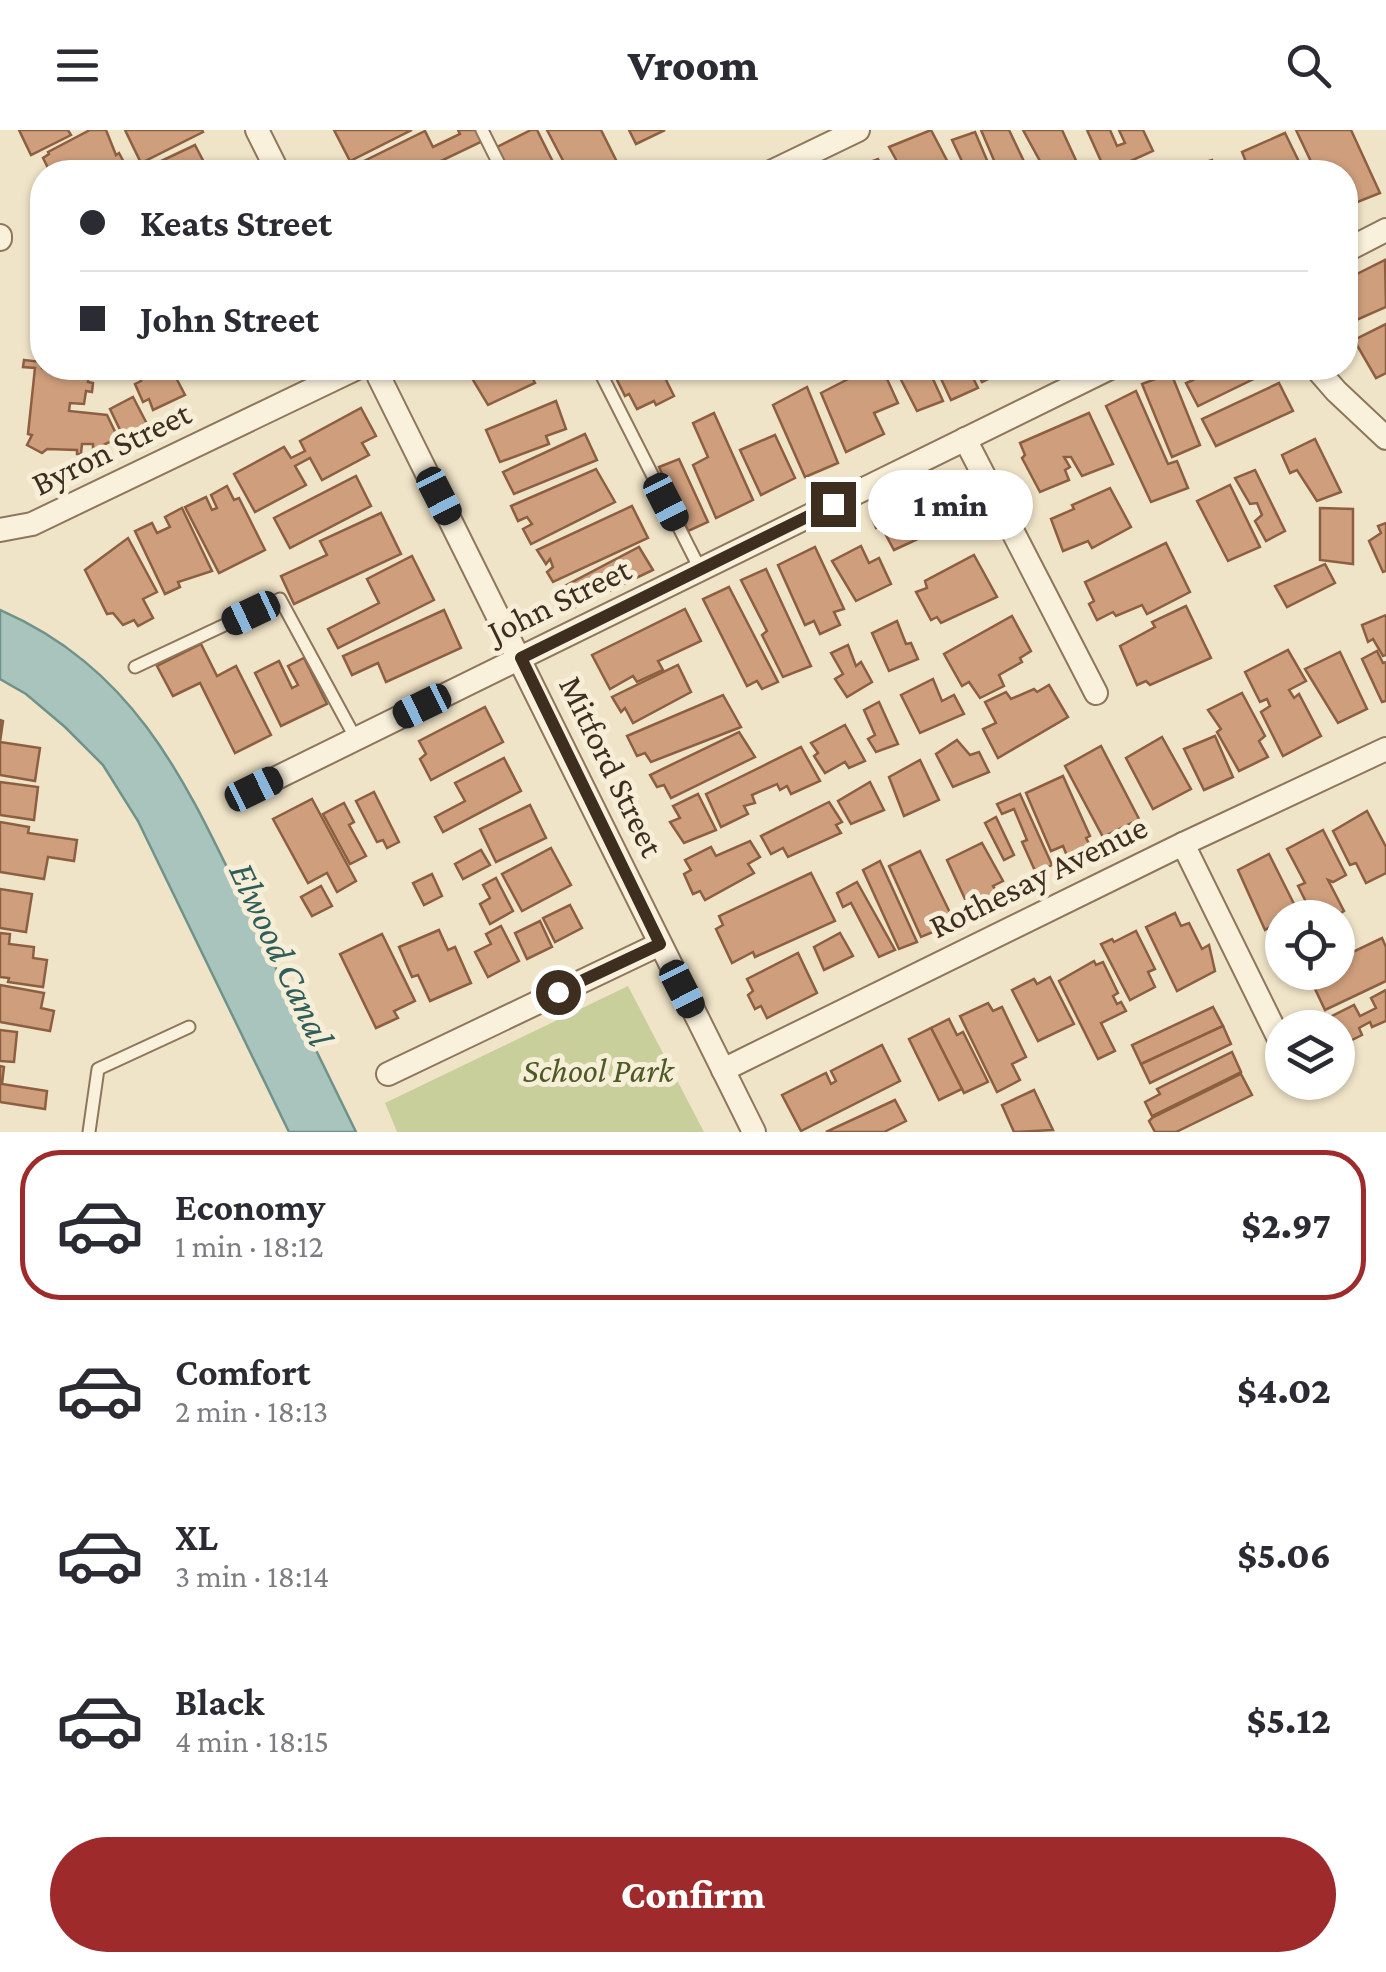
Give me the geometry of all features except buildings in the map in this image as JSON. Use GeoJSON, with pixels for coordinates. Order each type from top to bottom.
{"type":"FeatureCollection","features":[{"type":"Feature","properties":{"kind":"street"},"geometry":{"type":"LineString","coordinates":[[257,130],[272,160]]}},
{"type":"Feature","properties":{"kind":"street"},"geometry":{"type":"LineString","coordinates":[[796,160],[858,130]]}},
{"type":"Feature","properties":{"kind":"street"},"geometry":{"type":"LineString","coordinates":[[1358,244],[1386,230]]}},
{"type":"Feature","properties":{"kind":"street","name":"Byron Street"},"geometry":{"type":"LineString","coordinates":[[0,530],[32,524],[349,380]]}},
{"type":"Feature","properties":{"kind":"street","name":"Mitford Street"},"geometry":{"type":"LineString","coordinates":[[376,380],[521,658],[754,1132]]}},
{"type":"Feature","properties":{"kind":"street","name":"John Street"},"geometry":{"type":"LineString","coordinates":[[254,789],[1085,380]]}},
{"type":"Feature","properties":{"kind":"street"},"geometry":{"type":"LineString","coordinates":[[1326,380],[1386,438]]}},
{"type":"Feature","properties":{"kind":"street"},"geometry":{"type":"LineString","coordinates":[[965,438],[1096,693]]}},
{"type":"Feature","properties":{"kind":"street","name":"Rothesay Avenue"},"geometry":{"type":"LineString","coordinates":[[723,1070],[1386,748]]}},
{"type":"Feature","properties":{"kind":"street"},"geometry":{"type":"LineString","coordinates":[[1184,844],[1265,1010]]}},
{"type":"Feature","properties":{"kind":"street"},"geometry":{"type":"LineString","coordinates":[[388,1074],[660,944]]}},
{"type":"Feature","properties":{"kind":"lane"},"geometry":{"type":"LineString","coordinates":[[482,130],[496,160]]}},
{"type":"Feature","properties":{"kind":"lane"},"geometry":{"type":"LineString","coordinates":[[604,380],[700,569]]}},
{"type":"Feature","properties":{"kind":"lane"},"geometry":{"type":"LineString","coordinates":[[134,667],[280,599],[356,739]]}},
{"type":"Feature","properties":{"kind":"lane"},"geometry":{"type":"LineString","coordinates":[[88,1132],[98,1070],[189,1027]]}},
{"type":"Feature","properties":{"kind":"green space","name":"School Park"},"geometry":{"type":"Polygon","coordinates":[[[628,986],[704,1132],[397,1132],[385,1103],[628,986]]]}},
{"type":"Feature","properties":{"kind":"water"},"geometry":{"type":"Polygon","coordinates":[[[0,610],[48,635],[89,665],[124,699],[153,736],[203,820],[356,1132],[289,1132],[138,821],[103,765],[26,694],[0,679],[0,610]]]}},
{"type":"Feature","properties":{"kind":"route"},"geometry":{"type":"LineString","coordinates":[[558,992],[660,944],[521,658],[833,504]]}},
{"type":"Feature","properties":{"kind":"water label","name":"Elwood Canal"},"geometry":{"type":"Point","coordinates":[282,954]}}]}
